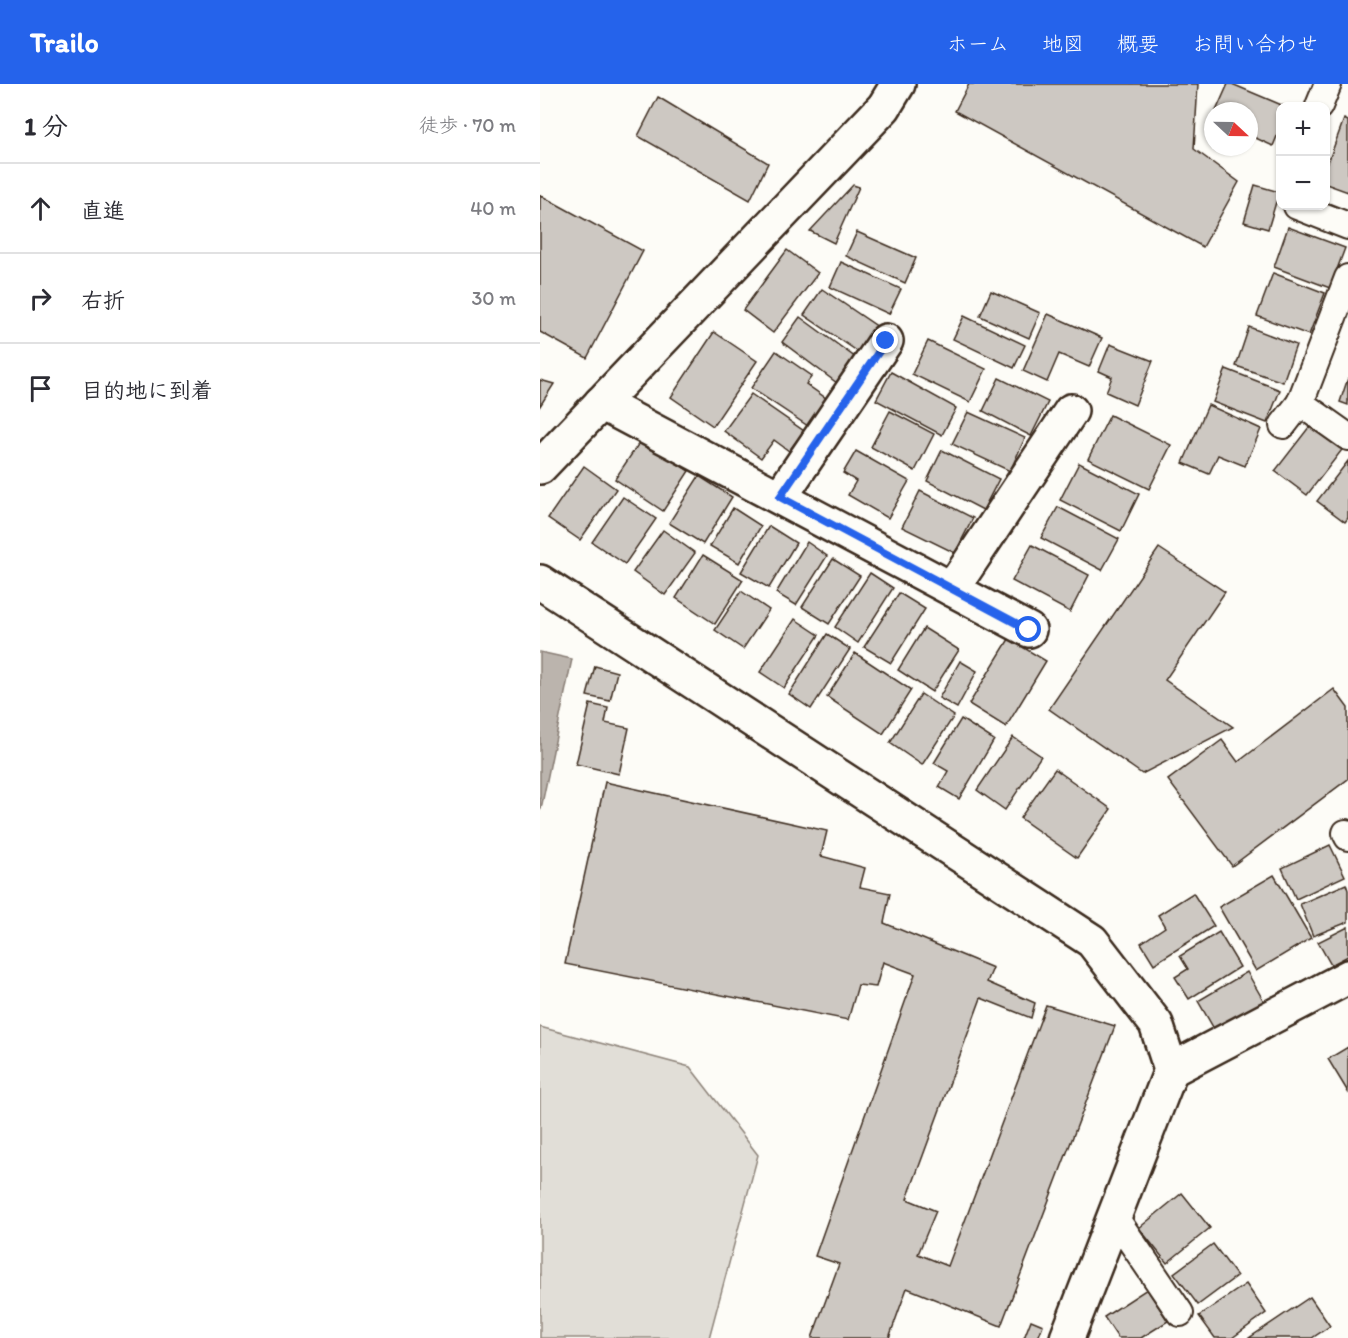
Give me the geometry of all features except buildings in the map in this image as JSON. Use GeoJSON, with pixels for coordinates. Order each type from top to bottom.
{"type":"FeatureCollection","features":[{"type":"Feature","properties":{"kind":"street"},"geometry":{"type":"LineString","coordinates":[[540,467],[884,107],[898,84]]}},
{"type":"Feature","properties":{"kind":"street"},"geometry":{"type":"LineString","coordinates":[[780,497],[886,341]]}},
{"type":"Feature","properties":{"kind":"street"},"geometry":{"type":"LineString","coordinates":[[601,403],[1029,630]]}},
{"type":"Feature","properties":{"kind":"street"},"geometry":{"type":"LineString","coordinates":[[952,589],[1071,411]]}},
{"type":"Feature","properties":{"kind":"street"},"geometry":{"type":"LineString","coordinates":[[540,582],[1092,941],[1156,1024],[1171,1070],[1067,1338]]}},
{"type":"Feature","properties":{"kind":"street"},"geometry":{"type":"LineString","coordinates":[[1171,1070],[1348,977]]}},
{"type":"Feature","properties":{"kind":"lane"},"geometry":{"type":"LineString","coordinates":[[1321,102],[1328,84]]}},
{"type":"Feature","properties":{"kind":"lane"},"geometry":{"type":"LineString","coordinates":[[1306,210],[1348,226]]}},
{"type":"Feature","properties":{"kind":"lane"},"geometry":{"type":"LineString","coordinates":[[1283,425],[1300,404],[1348,278]]}},
{"type":"Feature","properties":{"kind":"lane"},"geometry":{"type":"LineString","coordinates":[[1300,404],[1348,437]]}},
{"type":"Feature","properties":{"kind":"lane"},"geometry":{"type":"LineString","coordinates":[[1114,1216],[1180,1313]]}},
{"type":"Feature","properties":{"kind":"shaded area"},"geometry":{"type":"Polygon","coordinates":[[[540,652],[572,659],[541,809],[540,809],[540,652]]]}},
{"type":"Feature","properties":{"kind":"shaded area"},"geometry":{"type":"Polygon","coordinates":[[[540,1027],[690,1067],[758,1155],[709,1338],[540,1338],[540,1027]]]}},
{"type":"Feature","properties":{"kind":"route"},"geometry":{"type":"LineString","coordinates":[[886,341],[780,497],[1029,630]]}}]}
